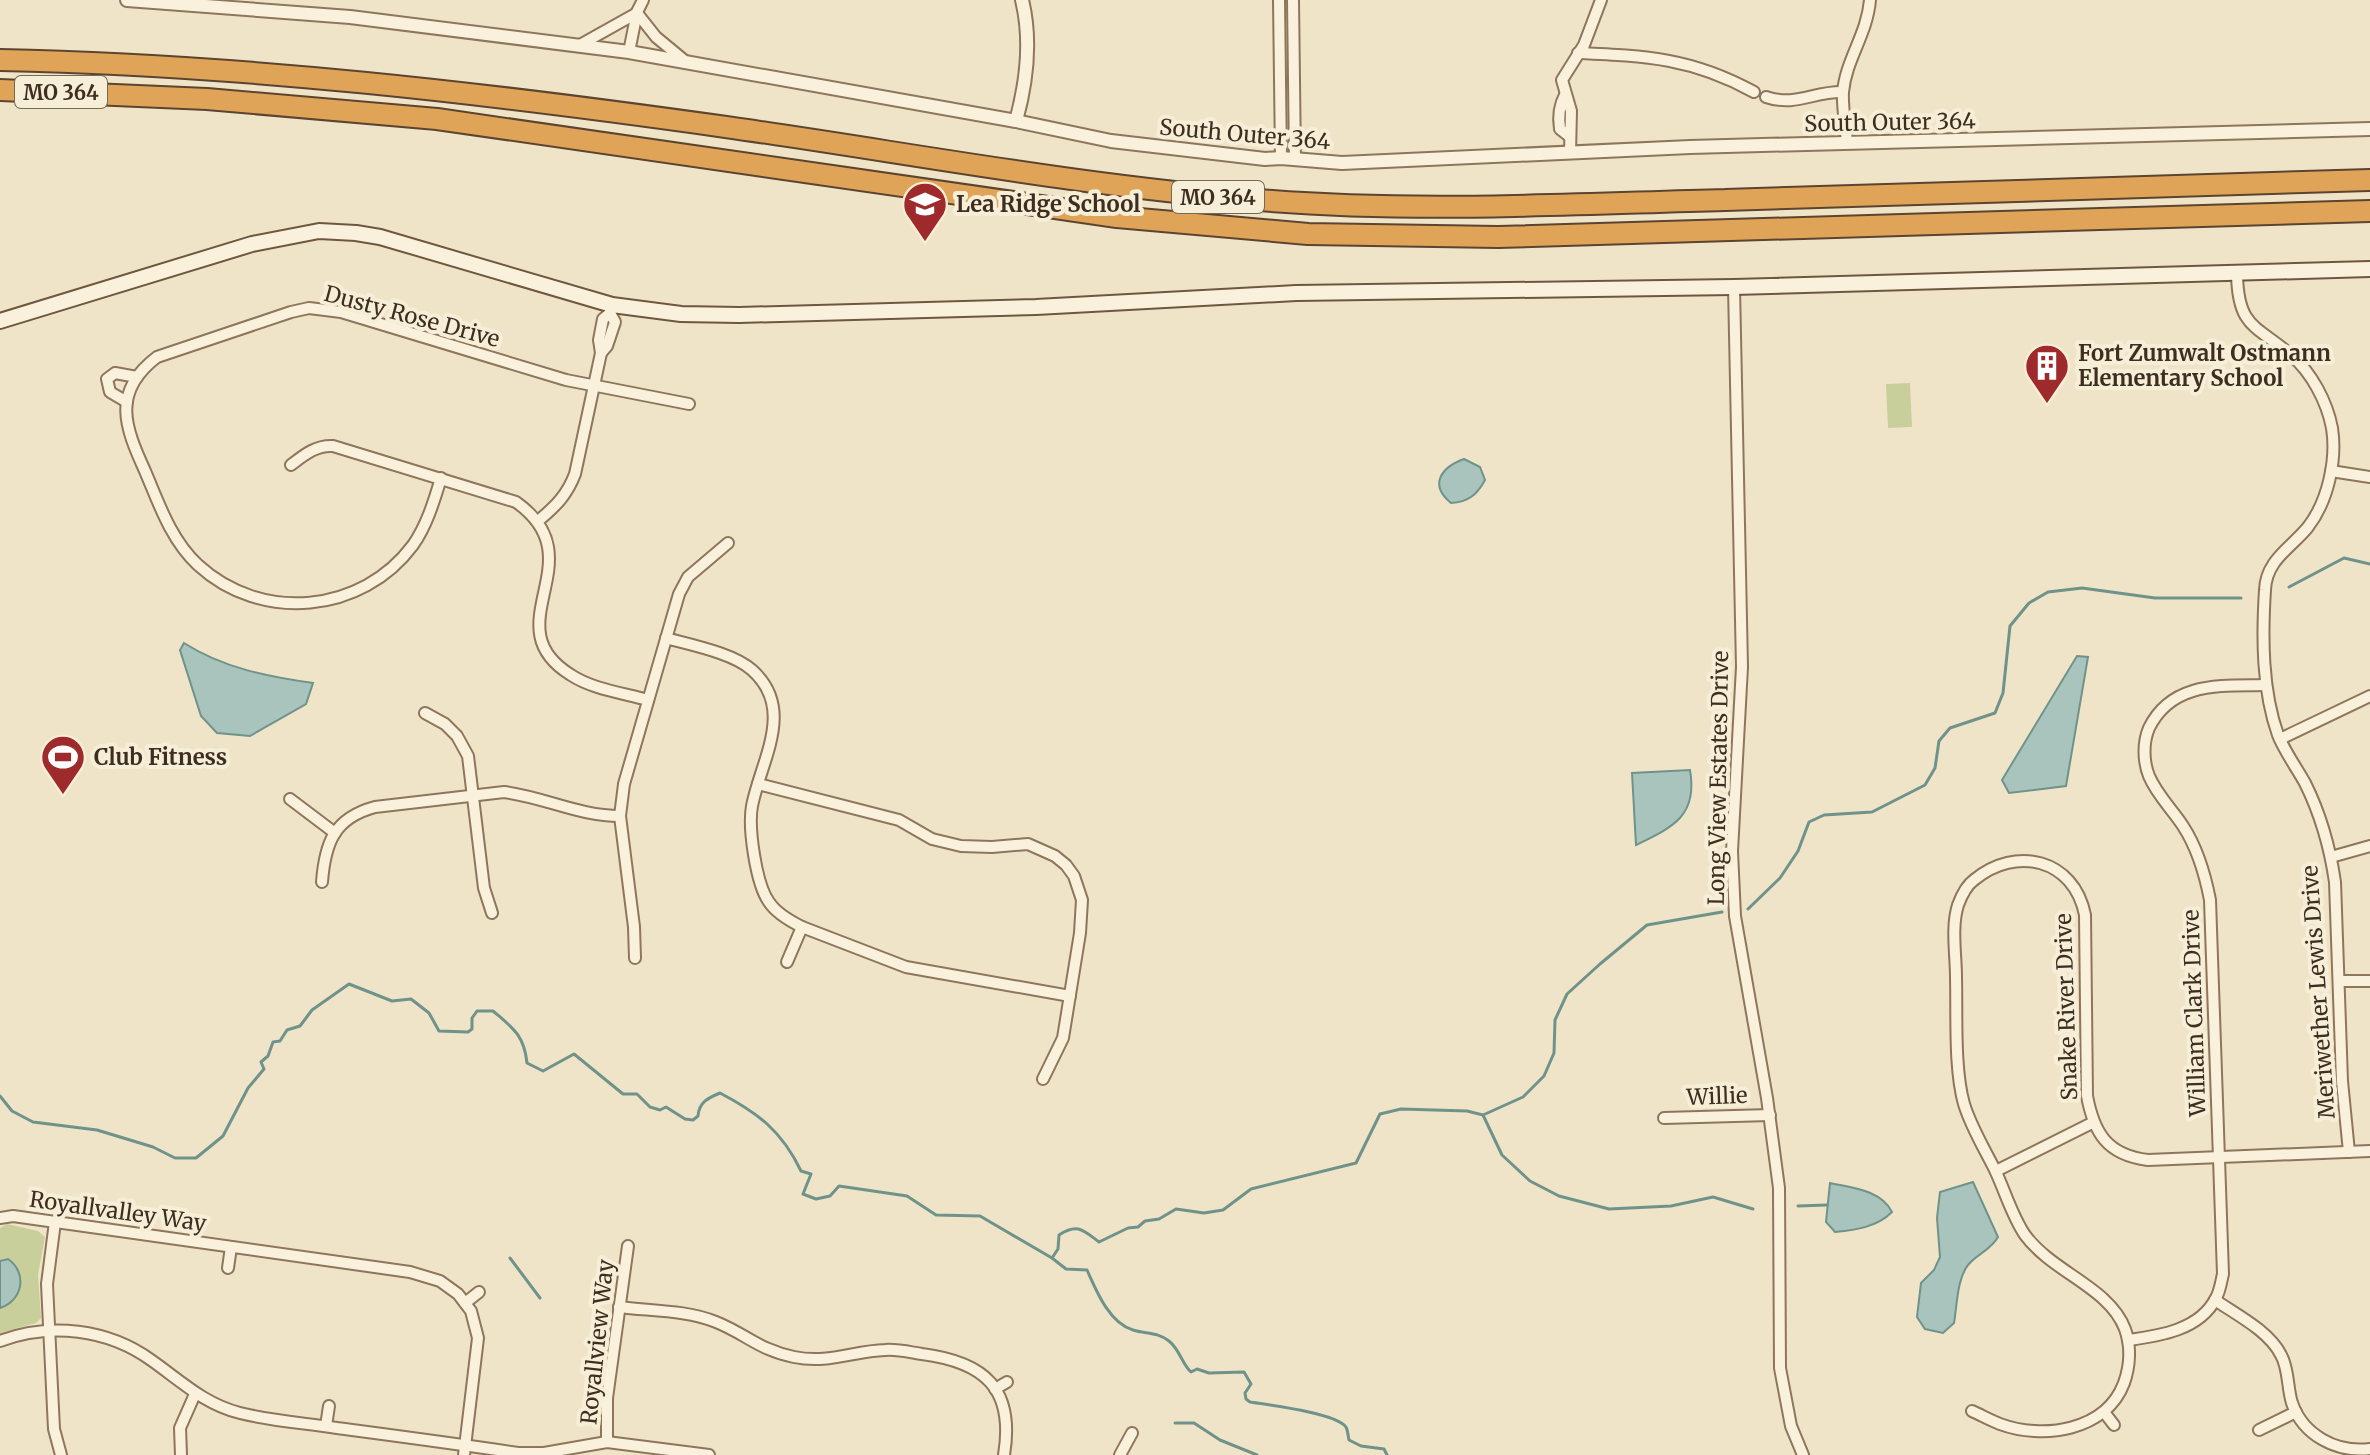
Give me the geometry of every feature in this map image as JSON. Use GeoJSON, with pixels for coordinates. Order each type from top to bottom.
{"type":"FeatureCollection","features":[{"type":"Feature","properties":{"kind":"highway","name":"MO 364"},"geometry":{"type":"LineString","coordinates":[[0,60],[178,66],[453,90],[729,127],[1101,184],[1326,204],[1482,207],[2370,180]]}},
{"type":"Feature","properties":{"kind":"highway","name":"MO 364"},"geometry":{"type":"LineString","coordinates":[[0,90],[207,99],[437,119],[1105,215],[1308,234],[1472,238],[2370,211]]}},
{"type":"Feature","properties":{"kind":"main road"},"geometry":{"type":"LineString","coordinates":[[0,321],[252,244],[319,231],[380,237],[611,309],[681,314],[1036,307],[1296,293],[1734,287],[2370,269]]}},
{"type":"Feature","properties":{"kind":"street","name":"South Outer 364"},"geometry":{"type":"LineString","coordinates":[[127,0],[350,17],[629,52],[1016,121],[1111,141],[1265,159],[1342,163],[1847,143],[2370,129]]}},
{"type":"Feature","properties":{"kind":"street"},"geometry":{"type":"LineString","coordinates":[[632,0],[656,37],[686,62]]}},
{"type":"Feature","properties":{"kind":"street"},"geometry":{"type":"LineString","coordinates":[[629,52],[637,12],[643,0]]}},
{"type":"Feature","properties":{"kind":"street"},"geometry":{"type":"LineString","coordinates":[[1016,121],[1028,67],[1027,20],[1022,0]]}},
{"type":"Feature","properties":{"kind":"street"},"geometry":{"type":"LineString","coordinates":[[1279,0],[1281,158]]}},
{"type":"Feature","properties":{"kind":"street"},"geometry":{"type":"LineString","coordinates":[[1293,0],[1295,160]]}},
{"type":"Feature","properties":{"kind":"street"},"geometry":{"type":"LineString","coordinates":[[1570,153],[1569,136],[1560,129],[1560,104],[1565,95],[1562,80],[1584,45],[1601,0]]}},
{"type":"Feature","properties":{"kind":"street"},"geometry":{"type":"LineString","coordinates":[[1847,143],[1843,92],[1850,65],[1865,30],[1870,0]]}},
{"type":"Feature","properties":{"kind":"street"},"geometry":{"type":"LineString","coordinates":[[578,46],[637,12]]}},
{"type":"Feature","properties":{"kind":"street"},"geometry":{"type":"LineString","coordinates":[[1578,53],[1679,61],[1728,77],[1754,92]]}},
{"type":"Feature","properties":{"kind":"street"},"geometry":{"type":"LineString","coordinates":[[1766,97],[1781,102],[1796,101],[1828,91],[1843,92]]}},
{"type":"Feature","properties":{"kind":"street","name":"Meriwether Lewis Drive"},"geometry":{"type":"LineString","coordinates":[[2237,274],[2237,289],[2247,321],[2292,356],[2318,389],[2332,431],[2331,471],[2319,510],[2308,527],[2275,561],[2265,582],[2266,685],[2269,707],[2280,739],[2306,785],[2331,857],[2336,895],[2342,1081],[2349,1152]]}},
{"type":"Feature","properties":{"kind":"street","name":"Long View Estates Drive"},"geometry":{"type":"LineString","coordinates":[[1734,287],[1742,667],[1732,851],[1735,916],[1770,1115],[1779,1188],[1780,1368],[1791,1426],[1803,1455]]}},
{"type":"Feature","properties":{"kind":"street","name":"Dusty Rose Drive"},"geometry":{"type":"LineString","coordinates":[[441,478],[420,533],[404,556],[382,576],[357,591],[327,601],[284,604],[257,599],[232,589],[210,575],[191,558],[174,536],[130,437],[126,424],[127,402],[137,377],[147,364],[168,352],[309,308],[341,312],[594,387],[689,404]]}},
{"type":"Feature","properties":{"kind":"street"},"geometry":{"type":"LineString","coordinates":[[538,521],[559,504],[569,491],[575,474],[601,353],[607,346],[615,322],[611,309]]}},
{"type":"Feature","properties":{"kind":"street","name":"Dusty Rose Drive"},"geometry":{"type":"LineString","coordinates":[[127,402],[110,392],[107,379],[115,373],[137,377]]}},
{"type":"Feature","properties":{"kind":"street"},"geometry":{"type":"LineString","coordinates":[[291,465],[310,451],[324,445],[333,446],[516,502],[538,521],[548,541],[549,573],[538,616],[542,642],[549,654],[558,666],[573,677],[648,700]]}},
{"type":"Feature","properties":{"kind":"street"},"geometry":{"type":"LineString","coordinates":[[2331,471],[2370,477]]}},
{"type":"Feature","properties":{"kind":"street"},"geometry":{"type":"LineString","coordinates":[[635,958],[620,816],[627,773],[679,594],[688,577],[728,543]]}},
{"type":"Feature","properties":{"kind":"street"},"geometry":{"type":"LineString","coordinates":[[666,638],[742,663],[763,682],[771,697],[775,724],[751,809],[758,873],[768,901],[789,921],[906,967],[1070,996]]}},
{"type":"Feature","properties":{"kind":"street","name":"William Clark Drive"},"geometry":{"type":"LineString","coordinates":[[2215,1300],[2223,1274],[2210,900],[2197,853],[2184,828],[2156,791],[2147,773],[2144,756],[2146,736],[2155,717],[2168,702],[2183,692],[2202,687],[2266,685]]}},
{"type":"Feature","properties":{"kind":"street"},"geometry":{"type":"LineString","coordinates":[[2280,739],[2370,696]]}},
{"type":"Feature","properties":{"kind":"street"},"geometry":{"type":"LineString","coordinates":[[425,713],[445,724],[457,736],[468,756],[484,888],[492,913]]}},
{"type":"Feature","properties":{"kind":"street"},"geometry":{"type":"LineString","coordinates":[[758,784],[899,820],[932,839],[961,846],[1028,844],[1055,856],[1074,876],[1082,900],[1080,933],[1063,1038],[1043,1079]]}},
{"type":"Feature","properties":{"kind":"street"},"geometry":{"type":"LineString","coordinates":[[322,882],[324,857],[335,833],[344,822],[362,811],[504,792],[591,815],[620,816]]}},
{"type":"Feature","properties":{"kind":"street"},"geometry":{"type":"LineString","coordinates":[[290,799],[335,833]]}},
{"type":"Feature","properties":{"kind":"street"},"geometry":{"type":"LineString","coordinates":[[2331,857],[2370,846]]}},
{"type":"Feature","properties":{"kind":"street","name":"Snake River Drive"},"geometry":{"type":"LineString","coordinates":[[2128,1340],[2115,1309],[2044,1257],[2023,1232],[1971,1123],[1961,1093],[1955,929],[1958,905],[1970,882],[1992,867],[2016,860],[2041,862],[2071,884],[2083,905],[2087,1096],[2092,1123],[2107,1142],[2136,1159],[2219,1159],[2370,1151]]}},
{"type":"Feature","properties":{"kind":"street"},"geometry":{"type":"LineString","coordinates":[[787,962],[802,927]]}},
{"type":"Feature","properties":{"kind":"street"},"geometry":{"type":"LineString","coordinates":[[2340,981],[2370,981]]}},
{"type":"Feature","properties":{"kind":"street","name":"Willie"},"geometry":{"type":"LineString","coordinates":[[1664,1118],[1770,1115]]}},
{"type":"Feature","properties":{"kind":"street"},"geometry":{"type":"LineString","coordinates":[[1996,1171],[2092,1123]]}},
{"type":"Feature","properties":{"kind":"street","name":"Royallvalley Way"},"geometry":{"type":"LineString","coordinates":[[0,1218],[13,1216],[422,1274],[446,1284],[465,1303]]}},
{"type":"Feature","properties":{"kind":"street"},"geometry":{"type":"LineString","coordinates":[[55,1222],[47,1284],[54,1429],[61,1455]]}},
{"type":"Feature","properties":{"kind":"street","name":"Royallview Way"},"geometry":{"type":"LineString","coordinates":[[607,1442],[607,1398],[628,1246]]}},
{"type":"Feature","properties":{"kind":"street","name":"Royallvalley Way"},"geometry":{"type":"LineString","coordinates":[[228,1268],[231,1247]]}},
{"type":"Feature","properties":{"kind":"street"},"geometry":{"type":"LineString","coordinates":[[465,1450],[479,1344],[474,1320],[465,1303],[479,1292]]}},
{"type":"Feature","properties":{"kind":"street"},"geometry":{"type":"LineString","coordinates":[[1972,1411],[2001,1424],[2050,1430],[2084,1424],[2104,1412],[2118,1396],[2124,1384],[2129,1356],[2128,1340],[2161,1336],[2181,1328],[2199,1317],[2215,1300],[2264,1334],[2281,1354],[2296,1412],[2310,1433],[2344,1448],[2370,1449]]}},
{"type":"Feature","properties":{"kind":"street"},"geometry":{"type":"LineString","coordinates":[[619,1307],[707,1319],[726,1326],[755,1345],[799,1358],[835,1359],[888,1350],[952,1358],[974,1368],[995,1389],[1007,1417],[1004,1455]]}},
{"type":"Feature","properties":{"kind":"street"},"geometry":{"type":"LineString","coordinates":[[0,1341],[50,1331],[74,1331],[112,1339],[142,1353],[195,1394],[239,1413],[465,1450],[536,1453],[607,1442],[709,1455]]}},
{"type":"Feature","properties":{"kind":"street"},"geometry":{"type":"LineString","coordinates":[[995,1389],[1007,1382]]}},
{"type":"Feature","properties":{"kind":"street"},"geometry":{"type":"LineString","coordinates":[[181,1455],[180,1428],[195,1394]]}},
{"type":"Feature","properties":{"kind":"street"},"geometry":{"type":"LineString","coordinates":[[326,1426],[329,1406]]}},
{"type":"Feature","properties":{"kind":"street"},"geometry":{"type":"LineString","coordinates":[[2104,1412],[2114,1425]]}},
{"type":"Feature","properties":{"kind":"street"},"geometry":{"type":"LineString","coordinates":[[2259,1430],[2296,1412]]}},
{"type":"Feature","properties":{"kind":"street"},"geometry":{"type":"LineString","coordinates":[[1120,1455],[1132,1433]]}},
{"type":"Feature","properties":{"kind":"green space"},"geometry":{"type":"Polygon","coordinates":[[[1910,383],[1912,427],[1888,428],[1886,384],[1910,383]]]}},
{"type":"Feature","properties":{"kind":"green space"},"geometry":{"type":"Polygon","coordinates":[[[7,1224],[38,1231],[45,1237],[38,1275],[41,1318],[36,1323],[0,1333],[0,1228],[7,1224]]]}},
{"type":"Feature","properties":{"kind":"water"},"geometry":{"type":"Polygon","coordinates":[[[1464,459],[1480,467],[1485,480],[1471,497],[1451,503],[1444,496],[1439,483],[1444,471],[1464,459]]]}},
{"type":"Feature","properties":{"kind":"water"},"geometry":{"type":"Polygon","coordinates":[[[184,643],[214,659],[247,670],[313,683],[306,704],[250,736],[217,733],[201,716],[180,650],[184,643]]]}},
{"type":"Feature","properties":{"kind":"water"},"geometry":{"type":"Polygon","coordinates":[[[2077,656],[2088,657],[2066,786],[2009,793],[2002,780],[2077,656]]]}},
{"type":"Feature","properties":{"kind":"water"},"geometry":{"type":"Polygon","coordinates":[[[1690,770],[1690,799],[1680,818],[1636,845],[1632,773],[1690,770]]]}},
{"type":"Feature","properties":{"kind":"water"},"geometry":{"type":"Polygon","coordinates":[[[1973,1182],[1998,1237],[1964,1271],[1954,1323],[1943,1333],[1925,1329],[1917,1317],[1921,1283],[1934,1270],[1940,1257],[1937,1218],[1940,1192],[1973,1182]]]}},
{"type":"Feature","properties":{"kind":"water"},"geometry":{"type":"Polygon","coordinates":[[[1830,1183],[1874,1194],[1892,1212],[1873,1224],[1835,1232],[1826,1222],[1830,1183]]]}},
{"type":"Feature","properties":{"kind":"water"},"geometry":{"type":"Polygon","coordinates":[[[8,1259],[18,1271],[20,1285],[14,1299],[0,1308],[0,1261],[8,1259]]]}},
{"type":"Feature","properties":{"kind":"waterway"},"geometry":{"type":"LineString","coordinates":[[2289,587],[2344,558],[2370,564]]}},
{"type":"Feature","properties":{"kind":"waterway"},"geometry":{"type":"LineString","coordinates":[[1748,909],[1780,878],[1798,851],[1809,822],[1824,815],[1872,812],[1925,785],[1935,768],[1939,741],[1950,728],[1995,713],[2003,693],[2010,626],[2029,603],[2048,592],[2082,588],[2155,598],[2241,598]]}},
{"type":"Feature","properties":{"kind":"waterway"},"geometry":{"type":"LineString","coordinates":[[1052,1258],[1058,1249],[1059,1235],[1071,1229],[1084,1231],[1099,1242],[1128,1228],[1138,1227],[1145,1221],[1159,1219],[1176,1209],[1204,1213],[1223,1210],[1251,1189],[1356,1163],[1380,1114],[1401,1109],[1467,1111],[1483,1115],[1523,1097],[1544,1076],[1554,1053],[1555,1020],[1567,994],[1647,925],[1722,912]]}},
{"type":"Feature","properties":{"kind":"waterway"},"geometry":{"type":"LineString","coordinates":[[0,1096],[12,1111],[33,1122],[97,1130],[153,1147],[175,1158],[196,1158],[223,1136],[248,1088],[264,1069],[261,1062],[268,1056],[273,1042],[280,1041],[287,1030],[300,1026],[312,1010],[349,984],[392,1001],[411,999],[429,1013],[439,1031],[468,1032],[472,1029],[472,1018],[477,1011],[493,1011],[516,1033],[523,1045],[527,1063],[543,1071],[574,1054],[623,1094],[637,1094],[650,1107],[660,1110],[666,1107],[685,1119],[693,1120],[705,1101],[720,1093],[734,1100],[768,1124],[786,1145],[801,1171],[811,1174],[803,1194],[816,1199],[830,1196],[839,1186],[907,1196],[936,1215],[980,1216],[1066,1269],[1087,1270],[1104,1305],[1117,1320],[1133,1330],[1165,1338],[1191,1372],[1197,1369],[1209,1373],[1244,1372],[1251,1384],[1245,1393],[1250,1402],[1301,1410],[1340,1422],[1346,1427],[1349,1440],[1361,1446],[1384,1449],[1387,1455]]}},
{"type":"Feature","properties":{"kind":"waterway"},"geometry":{"type":"LineString","coordinates":[[1483,1115],[1502,1155],[1530,1181],[1559,1196],[1609,1209],[1671,1206],[1713,1197],[1753,1209]]}},
{"type":"Feature","properties":{"kind":"waterway"},"geometry":{"type":"LineString","coordinates":[[1798,1206],[1827,1205]]}},
{"type":"Feature","properties":{"kind":"waterway"},"geometry":{"type":"LineString","coordinates":[[510,1258],[540,1298]]}},
{"type":"Feature","properties":{"kind":"waterway"},"geometry":{"type":"LineString","coordinates":[[1175,1423],[1194,1423],[1220,1440],[1257,1455]]}},
{"type":"Feature","properties":{"kind":"place","name":"Lea Ridge School"},"geometry":{"type":"Point","coordinates":[925,243]}},
{"type":"Feature","properties":{"kind":"place","name":"Fort Zumwalt Ostmann Elementary School"},"geometry":{"type":"Point","coordinates":[2047,405]}},
{"type":"Feature","properties":{"kind":"place","name":"Club Fitness"},"geometry":{"type":"Point","coordinates":[63,796]}}]}
